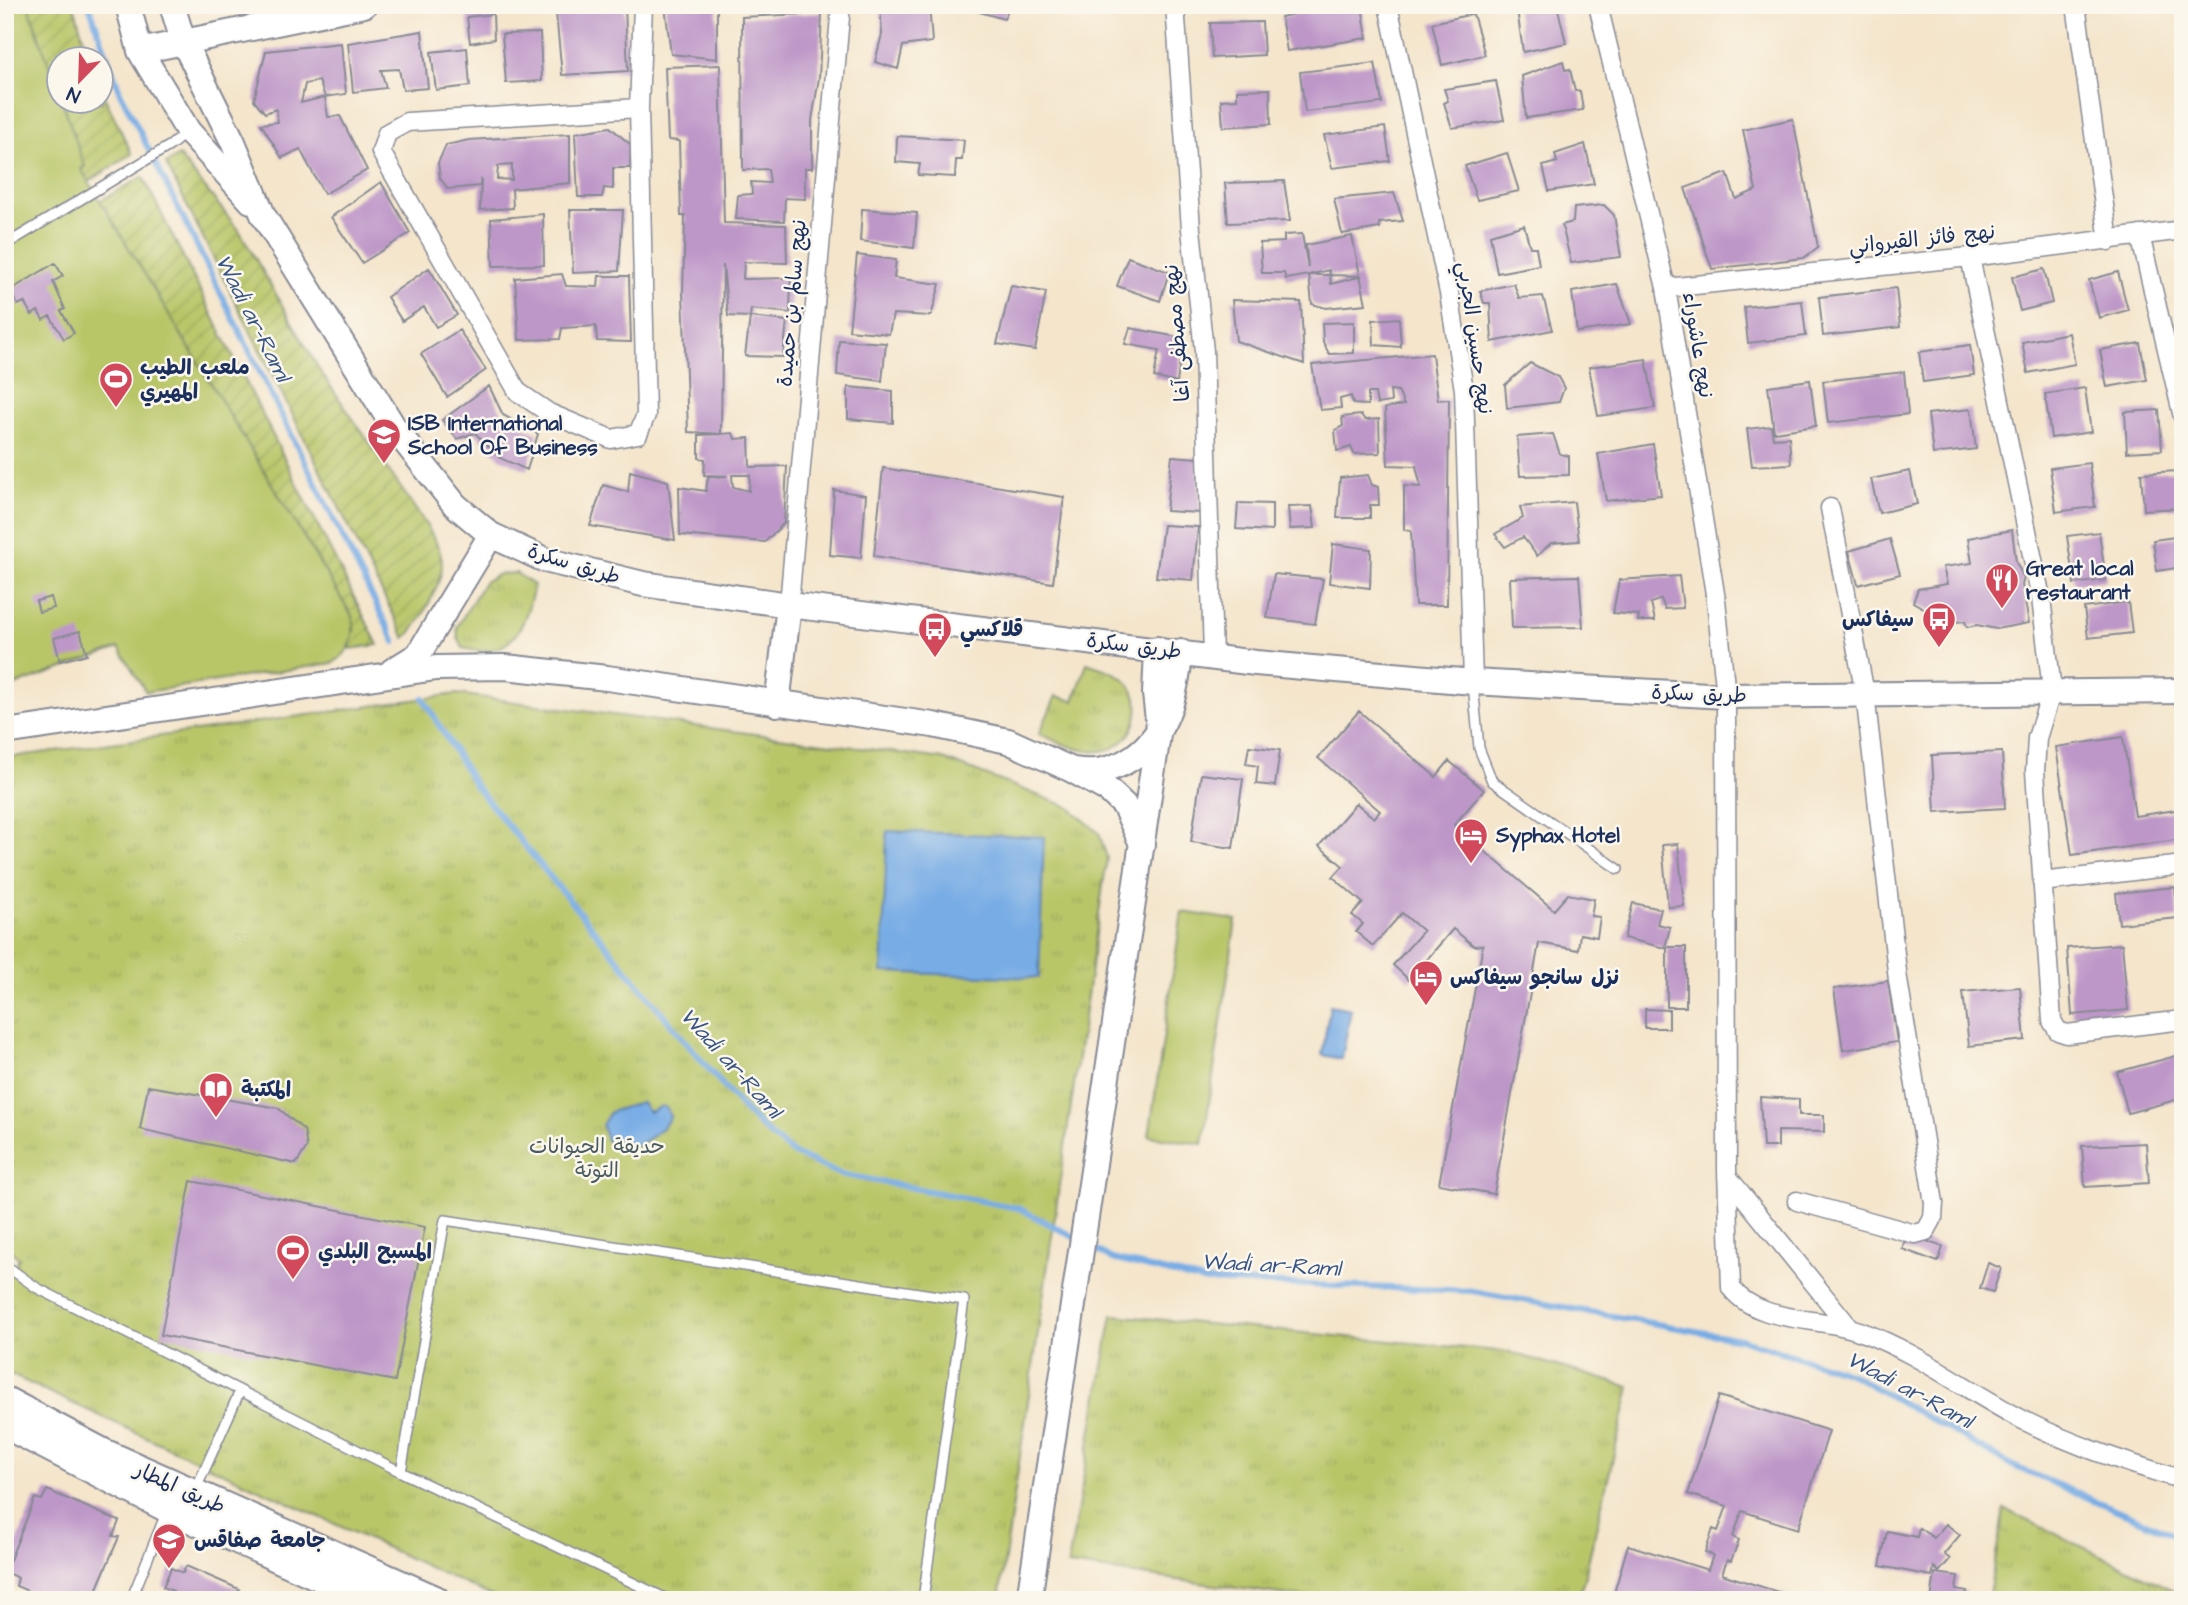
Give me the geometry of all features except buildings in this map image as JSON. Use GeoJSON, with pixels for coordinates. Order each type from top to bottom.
{"type":"FeatureCollection","features":[{"type":"Feature","properties":{"kind":"main road"},"geometry":{"type":"LineString","coordinates":[[128,5],[141,51],[179,138],[263,215]]}},
{"type":"Feature","properties":{"kind":"main road"},"geometry":{"type":"LineString","coordinates":[[172,5],[183,41],[233,142],[263,215]]}},
{"type":"Feature","properties":{"kind":"main road"},"geometry":{"type":"LineString","coordinates":[[141,51],[364,5]]}},
{"type":"Feature","properties":{"kind":"main road","name":"طريق سكرة"},"geometry":{"type":"LineString","coordinates":[[263,215],[395,429],[455,505],[491,535],[545,560],[598,575],[789,605],[1037,637],[1087,640],[1256,663],[1473,682],[1726,696],[2052,690],[2183,691]]}},
{"type":"Feature","properties":{"kind":"main road"},"geometry":{"type":"LineString","coordinates":[[387,674],[418,655],[491,535]]}},
{"type":"Feature","properties":{"kind":"main road"},"geometry":{"type":"LineString","coordinates":[[777,704],[789,605]]}},
{"type":"Feature","properties":{"kind":"main road"},"geometry":{"type":"LineString","coordinates":[[438,623],[447,650],[466,666]]}},
{"type":"Feature","properties":{"kind":"main road"},"geometry":{"type":"LineString","coordinates":[[1087,640],[1128,654],[1144,668],[1164,696]]}},
{"type":"Feature","properties":{"kind":"main road"},"geometry":{"type":"LineString","coordinates":[[1157,649],[1164,696]]}},
{"type":"Feature","properties":{"kind":"main road"},"geometry":{"type":"LineString","coordinates":[[1029,1600],[1159,727],[1164,696],[1181,652]]}},
{"type":"Feature","properties":{"kind":"main road"},"geometry":{"type":"LineString","coordinates":[[1164,696],[1205,669],[1226,664],[1256,663]]}},
{"type":"Feature","properties":{"kind":"main road"},"geometry":{"type":"LineString","coordinates":[[5,732],[387,674],[466,666],[552,671],[933,725],[996,738],[1070,769],[1108,790],[1124,805],[1142,844]]}},
{"type":"Feature","properties":{"kind":"main road"},"geometry":{"type":"LineString","coordinates":[[1070,769],[1091,773],[1112,770],[1130,761],[1159,727]]}},
{"type":"Feature","properties":{"kind":"main road","name":"طريق المطار"},"geometry":{"type":"LineString","coordinates":[[5,1401],[103,1453],[182,1506],[435,1600]]}},
{"type":"Feature","properties":{"kind":"main road","name":"طريق المطار"},"geometry":{"type":"LineString","coordinates":[[5,1424],[182,1506],[372,1600]]}},
{"type":"Feature","properties":{"kind":"street"},"geometry":{"type":"LineString","coordinates":[[639,108],[407,122],[387,133],[382,152],[518,393],[549,414],[611,439],[638,434],[646,415],[639,108],[643,5]]}},
{"type":"Feature","properties":{"kind":"street","name":"نهج سالم بن حميدة"},"geometry":{"type":"LineString","coordinates":[[789,605],[841,5]]}},
{"type":"Feature","properties":{"kind":"street","name":"نهج مصطفى آغا"},"geometry":{"type":"LineString","coordinates":[[1175,5],[1191,229],[1204,351],[1213,657]]}},
{"type":"Feature","properties":{"kind":"street","name":"نهج حسين الجربي"},"geometry":{"type":"LineString","coordinates":[[1388,5],[1449,293],[1464,390],[1473,682]]}},
{"type":"Feature","properties":{"kind":"street","name":"نهج عاشوراء"},"geometry":{"type":"LineString","coordinates":[[1598,5],[1666,288],[1716,600],[1726,696],[1727,1176],[1731,1288],[1741,1302],[1767,1314],[1808,1318],[1849,1328],[1900,1349],[2023,1420],[2110,1458],[2183,1480]]}},
{"type":"Feature","properties":{"kind":"street"},"geometry":{"type":"LineString","coordinates":[[2076,5],[2109,241]]}},
{"type":"Feature","properties":{"kind":"street","name":"نهج فائز القيرواني"},"geometry":{"type":"LineString","coordinates":[[1666,288],[1970,257],[2183,230]]}},
{"type":"Feature","properties":{"kind":"street"},"geometry":{"type":"LineString","coordinates":[[2140,235],[2183,418]]}},
{"type":"Feature","properties":{"kind":"street"},"geometry":{"type":"LineString","coordinates":[[1970,257],[2041,598],[2052,690],[2037,738],[2035,771],[2052,1021],[2058,1031],[2067,1034],[2183,1020]]}},
{"type":"Feature","properties":{"kind":"street"},"geometry":{"type":"LineString","coordinates":[[1797,1201],[1915,1234],[1926,1231],[1933,1218],[1934,1203],[1898,980],[1865,694],[1830,508]]}},
{"type":"Feature","properties":{"kind":"street"},"geometry":{"type":"LineString","coordinates":[[2042,882],[2183,865]]}},
{"type":"Feature","properties":{"kind":"street"},"geometry":{"type":"LineString","coordinates":[[1727,1176],[1849,1328]]}},
{"type":"Feature","properties":{"kind":"lane"},"geometry":{"type":"LineString","coordinates":[[5,245],[179,138]]}},
{"type":"Feature","properties":{"kind":"lane"},"geometry":{"type":"LineString","coordinates":[[1473,682],[1479,748],[1492,781],[1618,869]]}},
{"type":"Feature","properties":{"kind":"lane"},"geometry":{"type":"LineString","coordinates":[[401,1472],[445,1220],[964,1300],[923,1600]]}},
{"type":"Feature","properties":{"kind":"lane"},"geometry":{"type":"LineString","coordinates":[[5,1265],[37,1288],[240,1391],[401,1472],[669,1600]]}},
{"type":"Feature","properties":{"kind":"lane"},"geometry":{"type":"LineString","coordinates":[[131,1600],[240,1391]]}},
{"type":"Feature","properties":{"kind":"green space","name":"ملعب الطيب المهيري"},"geometry":{"type":"Polygon","coordinates":[[[5,5],[28,5],[46,56],[46,116],[67,116],[85,167],[81,169],[353,618],[353,632],[348,649],[333,663],[146,692],[119,648],[5,689],[5,5]]]}},
{"type":"Feature","properties":{"kind":"green space"},"geometry":{"type":"Polygon","coordinates":[[[28,5],[74,5],[85,46],[46,46],[46,58],[28,5]]]}},
{"type":"Feature","properties":{"kind":"green space"},"geometry":{"type":"Polygon","coordinates":[[[67,116],[114,116],[132,154],[88,182],[81,168],[84,167],[67,116]]]}},
{"type":"Feature","properties":{"kind":"green space"},"geometry":{"type":"Polygon","coordinates":[[[179,156],[239,230],[320,371],[436,543],[442,564],[438,582],[423,614],[405,638],[166,164],[179,156]]]}},
{"type":"Feature","properties":{"kind":"green space"},"geometry":{"type":"Polygon","coordinates":[[[143,177],[378,645],[349,649],[354,630],[353,618],[100,201],[143,177]]]}},
{"type":"Feature","properties":{"kind":"green space"},"geometry":{"type":"Polygon","coordinates":[[[516,573],[534,585],[527,614],[514,636],[494,649],[480,651],[463,648],[457,627],[484,582],[499,574],[516,573]]]}},
{"type":"Feature","properties":{"kind":"green space"},"geometry":{"type":"Polygon","coordinates":[[[1087,663],[1113,672],[1126,681],[1137,702],[1135,723],[1130,733],[1113,748],[1101,751],[1077,749],[1039,734],[1056,696],[1074,701],[1087,663]]]}},
{"type":"Feature","properties":{"kind":"green space","name":"حديقة الحيوانات التوتة"},"geometry":{"type":"Polygon","coordinates":[[[456,694],[943,759],[1069,807],[1099,833],[1107,858],[999,1600],[500,1600],[5,1372],[5,1286],[19,1258],[5,1246],[5,758],[456,694]]]}},
{"type":"Feature","properties":{"kind":"green space"},"geometry":{"type":"Polygon","coordinates":[[[1182,912],[1236,920],[1203,1144],[1149,1136],[1182,912]]]}},
{"type":"Feature","properties":{"kind":"green space"},"geometry":{"type":"Polygon","coordinates":[[[1112,1315],[1508,1352],[1630,1387],[1579,1600],[1324,1600],[1068,1565],[1112,1315]]]}},
{"type":"Feature","properties":{"kind":"green space"},"geometry":{"type":"Polygon","coordinates":[[[2004,1509],[2183,1595],[2183,1600],[1988,1600],[2004,1509]]]}},
{"type":"Feature","properties":{"kind":"water"},"geometry":{"type":"Polygon","coordinates":[[[887,831],[1044,837],[1039,978],[882,972],[887,831]]]}},
{"type":"Feature","properties":{"kind":"water"},"geometry":{"type":"Polygon","coordinates":[[[1330,1005],[1351,1009],[1342,1059],[1322,1055],[1330,1005]]]}},
{"type":"Feature","properties":{"kind":"water"},"geometry":{"type":"Polygon","coordinates":[[[641,1102],[649,1112],[662,1106],[667,1108],[670,1117],[667,1122],[636,1145],[623,1148],[607,1141],[602,1125],[610,1112],[641,1102]]]}},
{"type":"Feature","properties":{"kind":"waterway","name":"Wadi ar-Raml"},"geometry":{"type":"LineString","coordinates":[[89,5],[120,92],[395,642]]}},
{"type":"Feature","properties":{"kind":"waterway","name":"Wadi ar-Raml"},"geometry":{"type":"LineString","coordinates":[[423,698],[474,784],[690,1047],[745,1111],[771,1136],[794,1154],[840,1174],[1018,1208],[1076,1238]]}},
{"type":"Feature","properties":{"kind":"waterway","name":"Wadi ar-Raml"},"geometry":{"type":"LineString","coordinates":[[1088,1245],[1112,1259],[1204,1281],[1472,1291],[1740,1339],[1849,1373],[2013,1466],[2183,1538]]}},
{"type":"Feature","properties":{"kind":"place","name":"ملعب الطيب المهيري"},"geometry":{"type":"Point","coordinates":[116,409]}},
{"type":"Feature","properties":{"kind":"place","name":"ISB International School Of Business"},"geometry":{"type":"Point","coordinates":[384,465]}},
{"type":"Feature","properties":{"kind":"place","name":"Great local restaurant"},"geometry":{"type":"Point","coordinates":[2002,610]}},
{"type":"Feature","properties":{"kind":"place","name":"سيفاكس"},"geometry":{"type":"Point","coordinates":[1939,649]}},
{"type":"Feature","properties":{"kind":"place","name":"قلاكسي"},"geometry":{"type":"Point","coordinates":[935,659]}},
{"type":"Feature","properties":{"kind":"place","name":"Syphax Hotel"},"geometry":{"type":"Point","coordinates":[1471,865]}},
{"type":"Feature","properties":{"kind":"place","name":"نزل سانجو سيفاكس"},"geometry":{"type":"Point","coordinates":[1426,1007]}},
{"type":"Feature","properties":{"kind":"place","name":"المكتبة"},"geometry":{"type":"Point","coordinates":[216,1119]}},
{"type":"Feature","properties":{"kind":"place","name":"المسبح البلدي"},"geometry":{"type":"Point","coordinates":[293,1281]}},
{"type":"Feature","properties":{"kind":"place","name":"جامعة صفاقس"},"geometry":{"type":"Point","coordinates":[169,1570]}}]}
